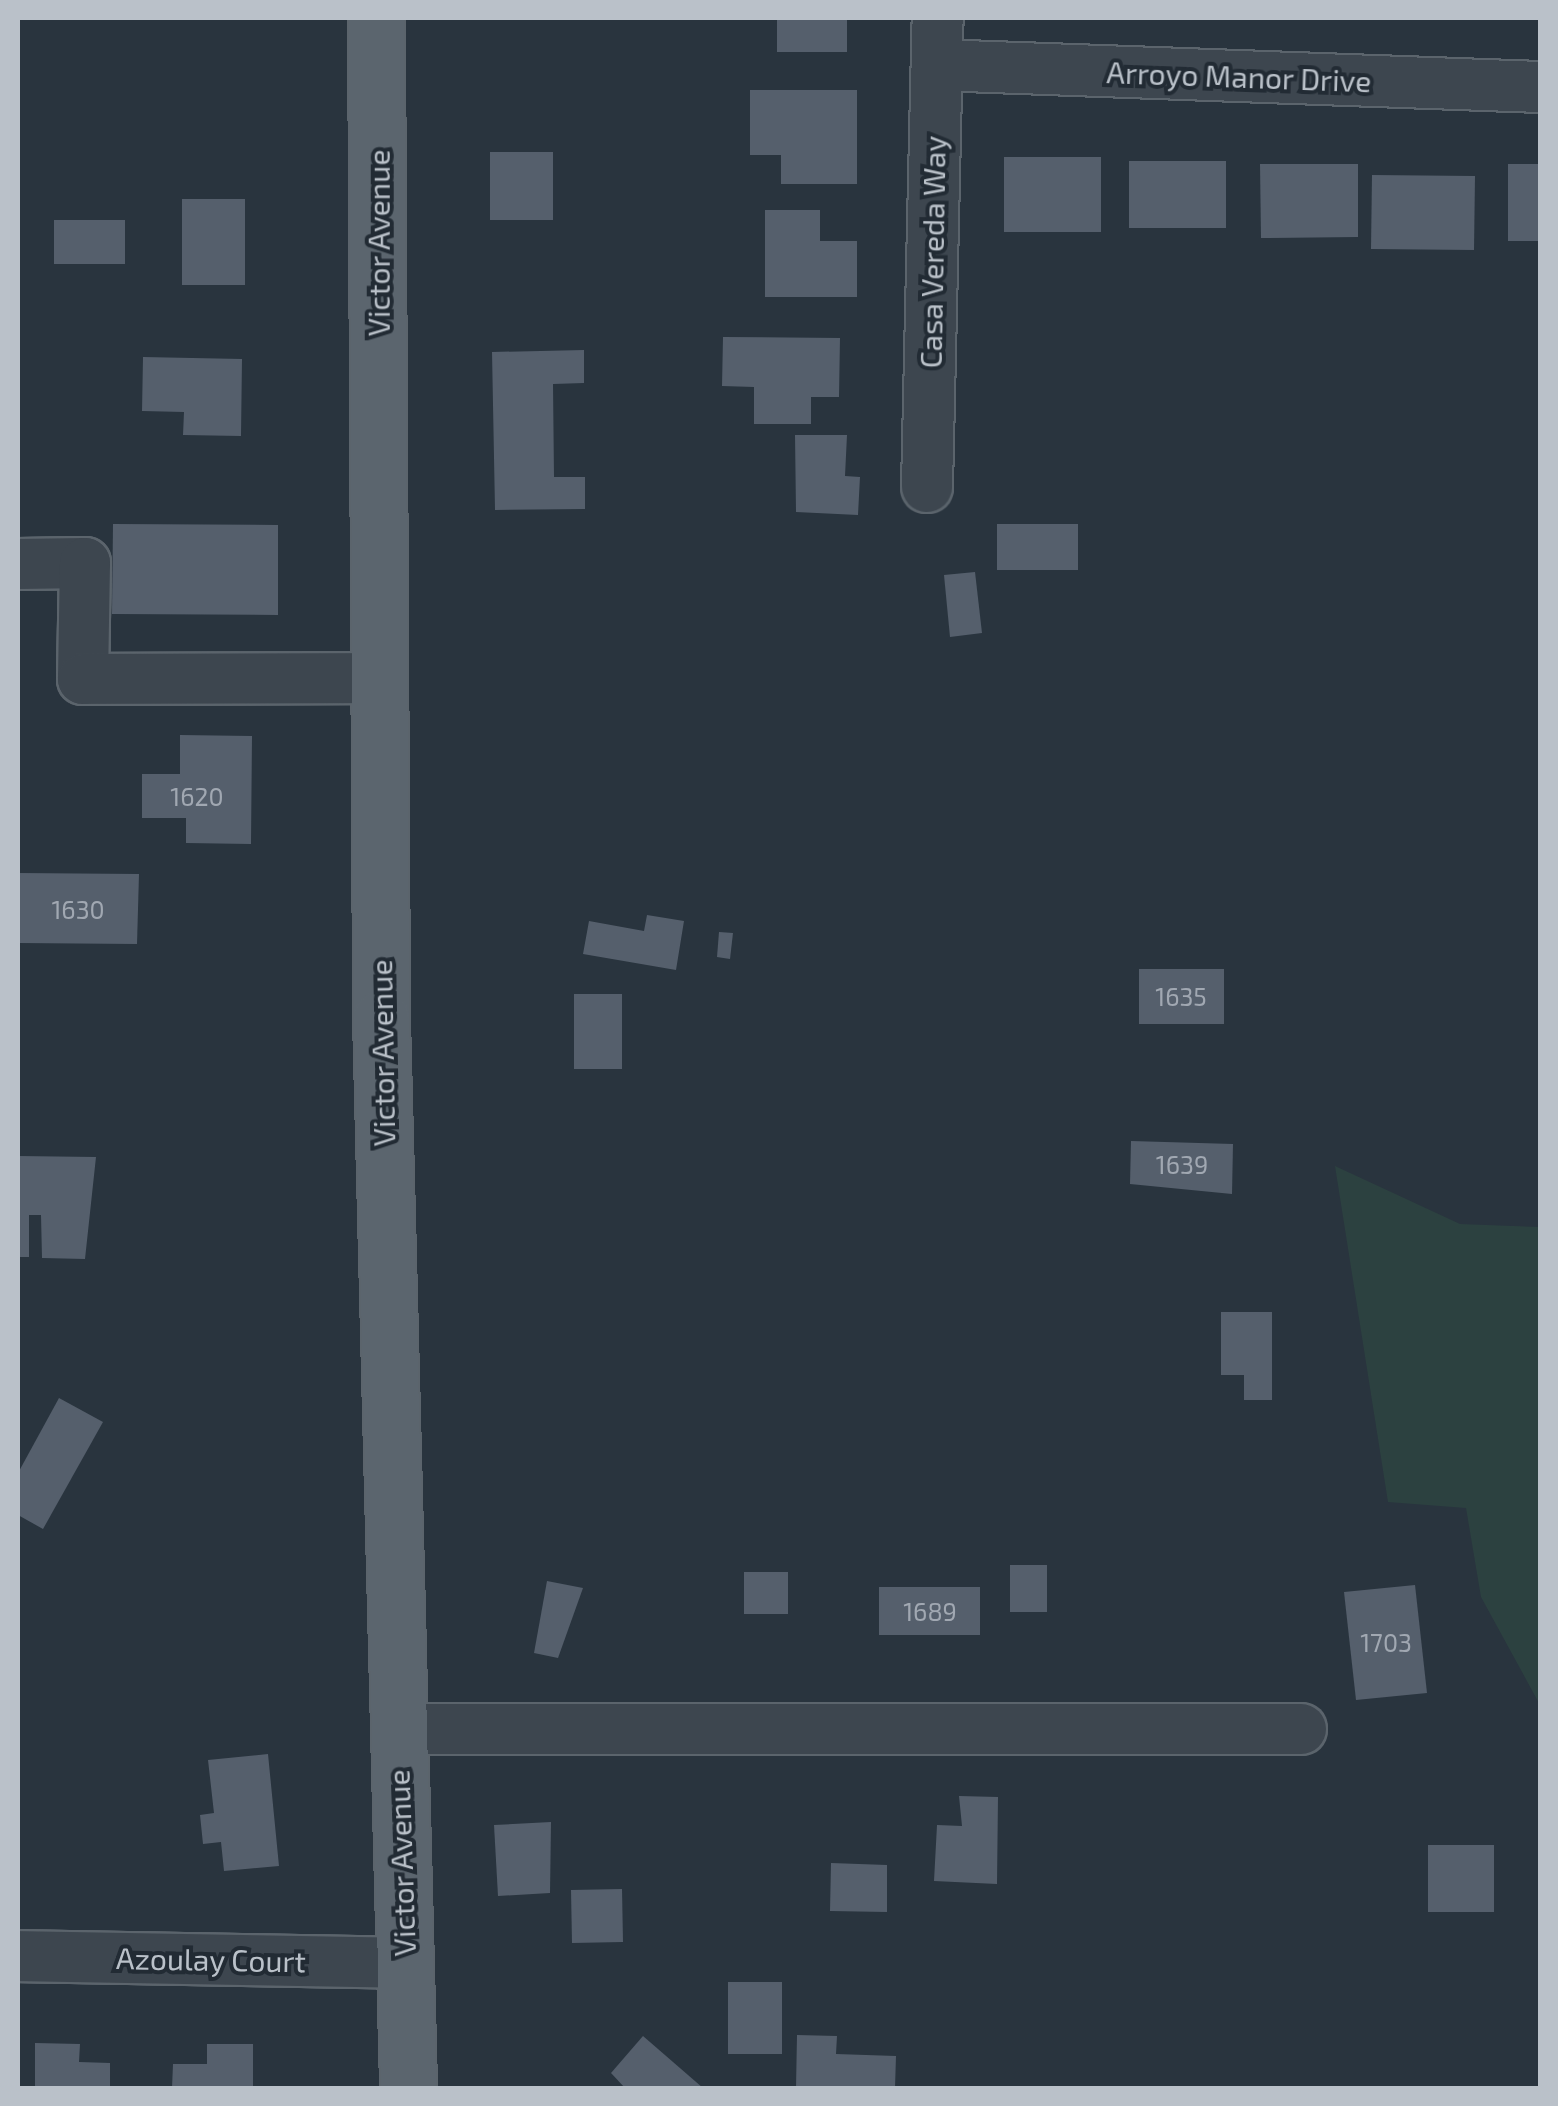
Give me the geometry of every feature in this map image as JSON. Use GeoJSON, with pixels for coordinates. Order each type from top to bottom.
{"type":"FeatureCollection","features":[{"type":"Feature","properties":{"kind":"main road","name":"Victor Avenue"},"geometry":{"type":"LineString","coordinates":[[376,18],[380,678],[397,1729],[408,2088]]}},
{"type":"Feature","properties":{"kind":"street","name":"Arroyo Manor Drive"},"geometry":{"type":"LineString","coordinates":[[937,41],[1540,87]]}},
{"type":"Feature","properties":{"kind":"street","name":"Casa Vereda Way"},"geometry":{"type":"LineString","coordinates":[[927,487],[937,41]]}},
{"type":"Feature","properties":{"kind":"street"},"geometry":{"type":"LineString","coordinates":[[18,564],[84,563],[83,680],[380,678]]}},
{"type":"Feature","properties":{"kind":"street"},"geometry":{"type":"LineString","coordinates":[[397,1729],[1302,1729]]}},
{"type":"Feature","properties":{"kind":"street","name":"Azoulay Court"},"geometry":{"type":"LineString","coordinates":[[18,1956],[404,1963]]}},
{"type":"Feature","properties":{"kind":"green space"},"geometry":{"type":"Polygon","coordinates":[[[1335,1166],[1460,1224],[1540,1227],[1540,1705],[1481,1597],[1466,1508],[1388,1502],[1335,1166]]]}},
{"type":"Feature","properties":{"kind":"building"},"geometry":{"type":"Polygon","coordinates":[[[777,18],[847,18],[847,52],[777,52],[777,18]]]}},
{"type":"Feature","properties":{"kind":"building"},"geometry":{"type":"Polygon","coordinates":[[[750,90],[857,90],[857,184],[781,184],[781,155],[750,155],[750,90]]]}},
{"type":"Feature","properties":{"kind":"building"},"geometry":{"type":"Polygon","coordinates":[[[490,152],[553,152],[553,220],[490,220],[490,152]]]}},
{"type":"Feature","properties":{"kind":"building"},"geometry":{"type":"Polygon","coordinates":[[[1004,157],[1101,157],[1101,232],[1004,232],[1004,157]]]}},
{"type":"Feature","properties":{"kind":"building"},"geometry":{"type":"Polygon","coordinates":[[[1129,161],[1226,161],[1226,228],[1129,228],[1129,161]]]}},
{"type":"Feature","properties":{"kind":"building"},"geometry":{"type":"Polygon","coordinates":[[[1260,164],[1358,164],[1358,237],[1261,238],[1260,164]]]}},
{"type":"Feature","properties":{"kind":"building"},"geometry":{"type":"Polygon","coordinates":[[[1508,164],[1540,164],[1540,241],[1508,241],[1508,164]]]}},
{"type":"Feature","properties":{"kind":"building"},"geometry":{"type":"Polygon","coordinates":[[[1372,175],[1475,176],[1474,250],[1371,249],[1372,175]]]}},
{"type":"Feature","properties":{"kind":"building"},"geometry":{"type":"Polygon","coordinates":[[[182,199],[245,199],[245,285],[182,285],[182,199]]]}},
{"type":"Feature","properties":{"kind":"building"},"geometry":{"type":"Polygon","coordinates":[[[765,210],[820,210],[820,241],[857,241],[857,297],[765,297],[765,210]]]}},
{"type":"Feature","properties":{"kind":"building"},"geometry":{"type":"Polygon","coordinates":[[[54,220],[125,220],[125,264],[54,264],[54,220]]]}},
{"type":"Feature","properties":{"kind":"building"},"geometry":{"type":"Polygon","coordinates":[[[723,337],[840,338],[839,397],[811,397],[811,424],[754,424],[754,387],[722,386],[723,337]]]}},
{"type":"Feature","properties":{"kind":"building"},"geometry":{"type":"Polygon","coordinates":[[[584,350],[584,383],[553,384],[554,477],[585,477],[585,509],[495,510],[492,352],[584,350]]]}},
{"type":"Feature","properties":{"kind":"building"},"geometry":{"type":"Polygon","coordinates":[[[143,357],[242,359],[241,436],[183,435],[184,412],[142,411],[143,357]]]}},
{"type":"Feature","properties":{"kind":"building"},"geometry":{"type":"Polygon","coordinates":[[[795,435],[847,435],[845,476],[860,477],[858,515],[796,512],[795,435]]]}},
{"type":"Feature","properties":{"kind":"building"},"geometry":{"type":"Polygon","coordinates":[[[113,524],[278,525],[278,615],[112,614],[113,524]]]}},
{"type":"Feature","properties":{"kind":"building"},"geometry":{"type":"Polygon","coordinates":[[[997,524],[1078,524],[1078,570],[997,570],[997,524]]]}},
{"type":"Feature","properties":{"kind":"building"},"geometry":{"type":"Polygon","coordinates":[[[975,572],[982,633],[950,637],[944,575],[975,572]]]}},
{"type":"Feature","properties":{"kind":"building"},"geometry":{"type":"Polygon","coordinates":[[[180,735],[252,736],[251,844],[186,843],[186,818],[142,818],[142,774],[180,774],[180,735]]]}},
{"type":"Feature","properties":{"kind":"building"},"geometry":{"type":"Polygon","coordinates":[[[18,873],[139,874],[137,944],[18,943],[18,873]]]}},
{"type":"Feature","properties":{"kind":"building"},"geometry":{"type":"Polygon","coordinates":[[[647,915],[684,921],[676,970],[583,954],[589,921],[644,931],[647,915]]]}},
{"type":"Feature","properties":{"kind":"building"},"geometry":{"type":"Polygon","coordinates":[[[719,932],[733,933],[730,959],[717,957],[719,932]]]}},
{"type":"Feature","properties":{"kind":"building"},"geometry":{"type":"Polygon","coordinates":[[[1139,969],[1224,969],[1224,1024],[1139,1024],[1139,969]]]}},
{"type":"Feature","properties":{"kind":"building"},"geometry":{"type":"Polygon","coordinates":[[[574,994],[622,994],[622,1069],[574,1069],[574,994]]]}},
{"type":"Feature","properties":{"kind":"building"},"geometry":{"type":"Polygon","coordinates":[[[1131,1141],[1233,1144],[1232,1194],[1130,1184],[1131,1141]]]}},
{"type":"Feature","properties":{"kind":"building"},"geometry":{"type":"Polygon","coordinates":[[[18,1156],[96,1157],[85,1259],[42,1258],[41,1215],[29,1215],[29,1257],[18,1257],[18,1156]]]}},
{"type":"Feature","properties":{"kind":"building"},"geometry":{"type":"Polygon","coordinates":[[[1221,1312],[1272,1312],[1272,1400],[1244,1400],[1244,1375],[1221,1375],[1221,1312]]]}},
{"type":"Feature","properties":{"kind":"building"},"geometry":{"type":"Polygon","coordinates":[[[59,1398],[103,1422],[43,1529],[18,1515],[18,1473],[59,1398]]]}},
{"type":"Feature","properties":{"kind":"building"},"geometry":{"type":"Polygon","coordinates":[[[1010,1565],[1047,1565],[1047,1612],[1010,1612],[1010,1565]]]}},
{"type":"Feature","properties":{"kind":"building"},"geometry":{"type":"Polygon","coordinates":[[[744,1572],[788,1572],[788,1614],[744,1614],[744,1572]]]}},
{"type":"Feature","properties":{"kind":"building"},"geometry":{"type":"Polygon","coordinates":[[[547,1581],[583,1588],[558,1658],[534,1653],[547,1581]]]}},
{"type":"Feature","properties":{"kind":"building"},"geometry":{"type":"Polygon","coordinates":[[[1415,1585],[1427,1693],[1356,1700],[1344,1592],[1415,1585]]]}},
{"type":"Feature","properties":{"kind":"building"},"geometry":{"type":"Polygon","coordinates":[[[879,1587],[980,1587],[980,1635],[879,1635],[879,1587]]]}},
{"type":"Feature","properties":{"kind":"building"},"geometry":{"type":"Polygon","coordinates":[[[268,1754],[279,1866],[224,1871],[221,1842],[203,1844],[200,1815],[214,1813],[208,1760],[268,1754]]]}},
{"type":"Feature","properties":{"kind":"building"},"geometry":{"type":"Polygon","coordinates":[[[959,1796],[998,1797],[997,1884],[934,1881],[937,1825],[962,1826],[959,1796]]]}},
{"type":"Feature","properties":{"kind":"building"},"geometry":{"type":"Polygon","coordinates":[[[551,1822],[550,1893],[498,1896],[494,1825],[551,1822]]]}},
{"type":"Feature","properties":{"kind":"building"},"geometry":{"type":"Polygon","coordinates":[[[1428,1845],[1494,1845],[1494,1912],[1428,1912],[1428,1845]]]}},
{"type":"Feature","properties":{"kind":"building"},"geometry":{"type":"Polygon","coordinates":[[[831,1863],[887,1865],[887,1912],[830,1911],[831,1863]]]}},
{"type":"Feature","properties":{"kind":"building"},"geometry":{"type":"Polygon","coordinates":[[[622,1889],[623,1942],[572,1943],[571,1890],[622,1889]]]}},
{"type":"Feature","properties":{"kind":"building"},"geometry":{"type":"Polygon","coordinates":[[[728,1982],[782,1982],[782,2054],[728,2054],[728,1982]]]}},
{"type":"Feature","properties":{"kind":"building"},"geometry":{"type":"Polygon","coordinates":[[[797,2035],[837,2036],[836,2054],[896,2056],[895,2088],[796,2088],[797,2035]]]}},
{"type":"Feature","properties":{"kind":"building"},"geometry":{"type":"Polygon","coordinates":[[[643,2036],[703,2088],[625,2088],[611,2073],[643,2036]]]}},
{"type":"Feature","properties":{"kind":"building"},"geometry":{"type":"Polygon","coordinates":[[[35,2043],[80,2044],[79,2062],[110,2063],[110,2088],[35,2088],[35,2043]]]}},
{"type":"Feature","properties":{"kind":"building"},"geometry":{"type":"Polygon","coordinates":[[[207,2044],[253,2044],[253,2088],[172,2088],[173,2064],[207,2064],[207,2044]]]}}]}
